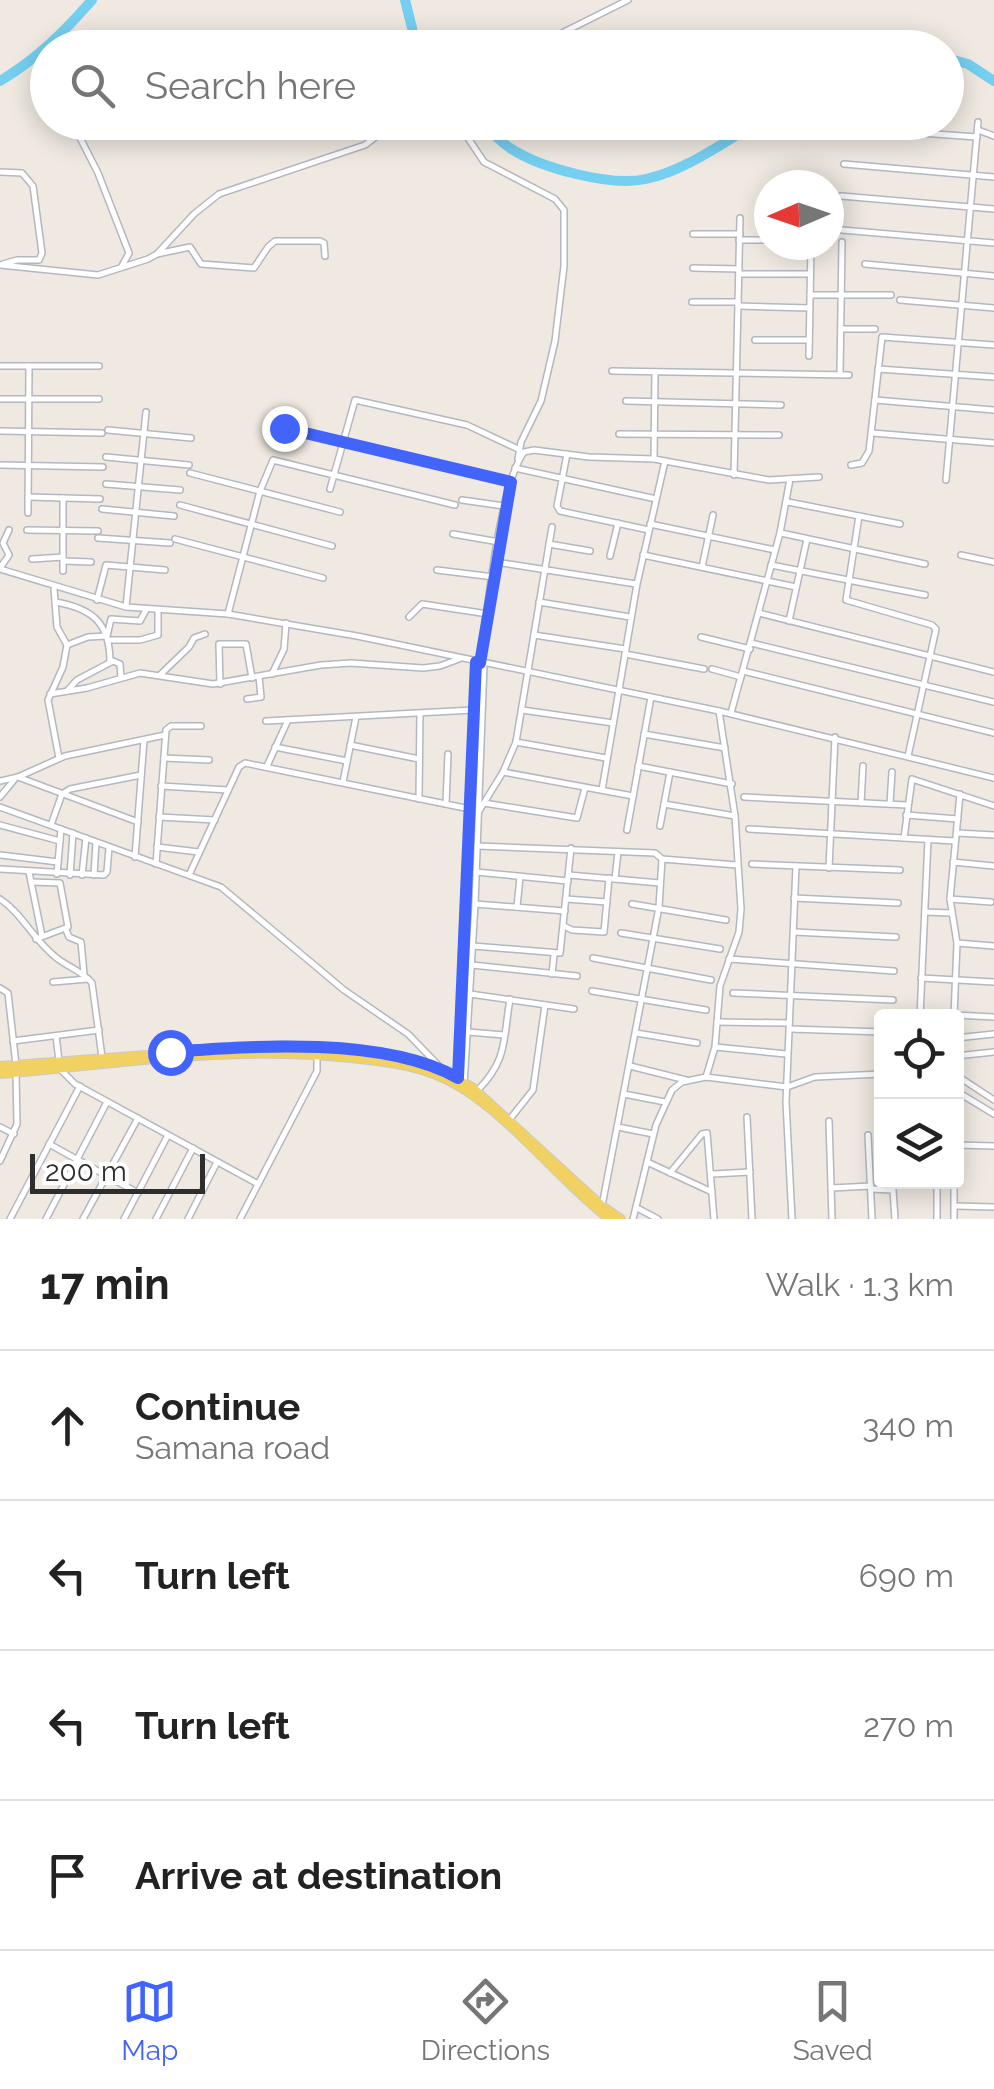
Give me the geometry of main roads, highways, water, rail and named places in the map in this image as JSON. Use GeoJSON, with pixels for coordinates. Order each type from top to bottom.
{"type":"FeatureCollection","features":[{"type":"Feature","properties":{"kind":"main road"},"geometry":{"type":"LineString","coordinates":[[60,1065],[102,1057],[230,1047],[306,1046],[402,1058],[440,1067],[510,1119],[602,1206],[621,1219]]}},
{"type":"Feature","properties":{"kind":"main road"},"geometry":{"type":"LineString","coordinates":[[0,1070],[230,1054],[317,1054],[416,1068],[461,1083]]}},
{"type":"Feature","properties":{"kind":"main road"},"geometry":{"type":"LineString","coordinates":[[475,1093],[608,1219]]}},
{"type":"Feature","properties":{"kind":"waterway"},"geometry":{"type":"LineString","coordinates":[[64,30],[92,0]]}},
{"type":"Feature","properties":{"kind":"waterway"},"geometry":{"type":"LineString","coordinates":[[405,0],[412,30]]}},
{"type":"Feature","properties":{"kind":"waterway"},"geometry":{"type":"LineString","coordinates":[[0,81],[30,61]]}},
{"type":"Feature","properties":{"kind":"waterway"},"geometry":{"type":"LineString","coordinates":[[964,63],[994,81]]}},
{"type":"Feature","properties":{"kind":"waterway"},"geometry":{"type":"LineString","coordinates":[[501,140],[523,155],[576,174],[631,181],[676,169],[729,140]]}}]}
